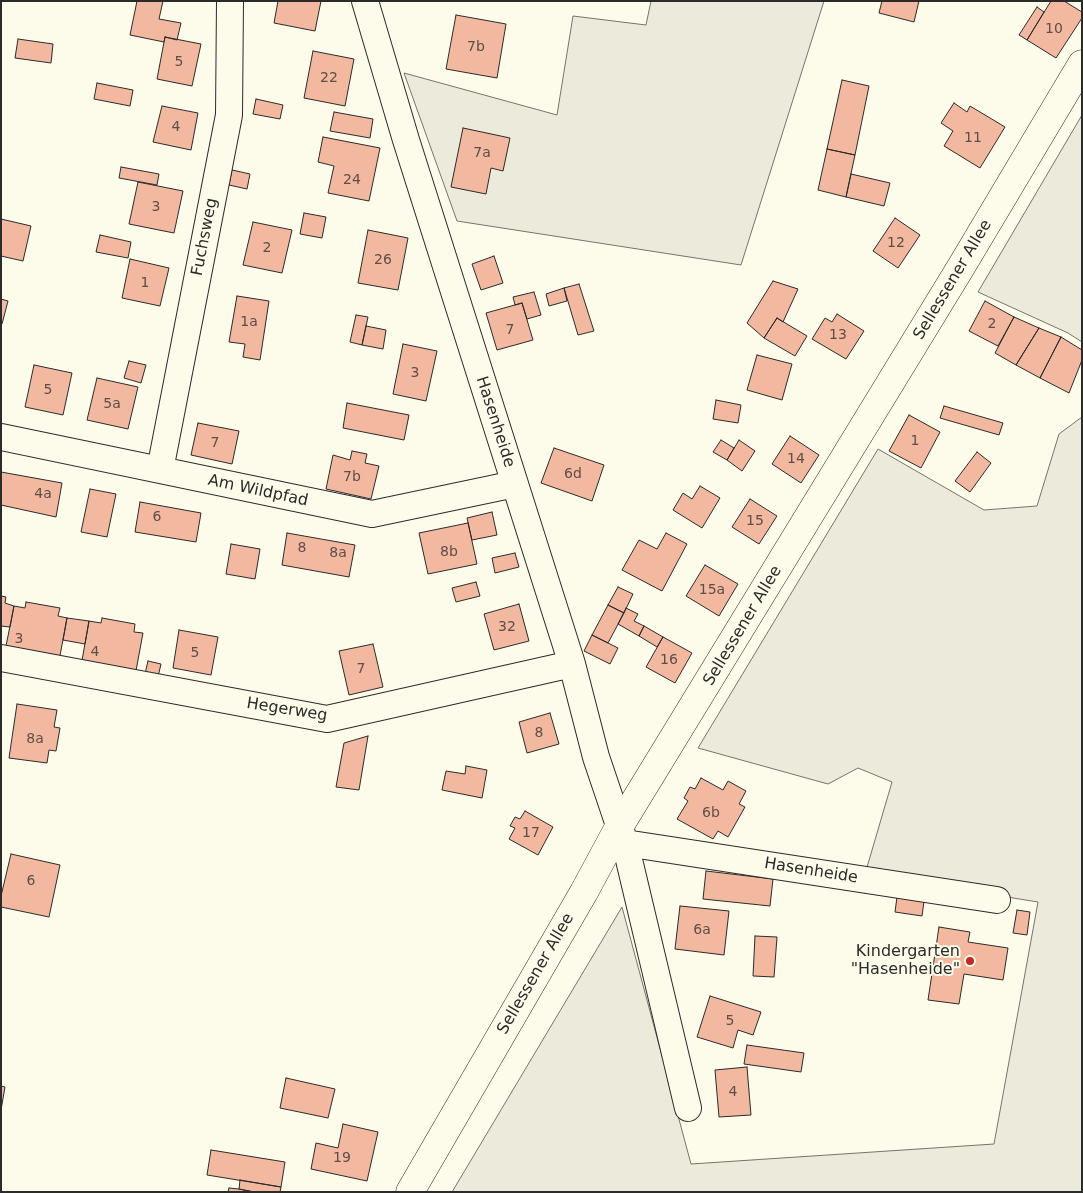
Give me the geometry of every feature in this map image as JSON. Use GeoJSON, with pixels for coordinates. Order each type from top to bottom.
{"type":"FeatureCollection","features":[{"type":"Feature","properties":{"kind":"main road","name":"Sellessener Allee"},"geometry":{"type":"LineString","coordinates":[[410,1192],[584,892],[622,835],[1082,64]]}},
{"type":"Feature","properties":{"kind":"street","name":"Fuchsweg"},"geometry":{"type":"LineString","coordinates":[[160,470],[229,115],[230,1]]}},
{"type":"Feature","properties":{"kind":"street","name":"Hasenheide"},"geometry":{"type":"LineString","coordinates":[[365,1],[406,140],[572,664],[596,757],[622,835],[688,1108]]}},
{"type":"Feature","properties":{"kind":"street","name":"Am Wildpfad"},"geometry":{"type":"LineString","coordinates":[[1,436],[372,514],[515,484]]}},
{"type":"Feature","properties":{"kind":"street","name":"Hegerweg"},"geometry":{"type":"LineString","coordinates":[[1,658],[327,719],[572,664]]}},
{"type":"Feature","properties":{"kind":"street","name":"Hasenheide"},"geometry":{"type":"LineString","coordinates":[[622,835],[997,900]]}},
{"type":"Feature","properties":{"kind":"shaded area"},"geometry":{"type":"Polygon","coordinates":[[[651,1],[824,1],[741,265],[457,221],[404,73],[557,115],[573,16],[646,25],[651,1]]]}},
{"type":"Feature","properties":{"kind":"shaded area"},"geometry":{"type":"Polygon","coordinates":[[[1082,115],[1082,342],[1068,333],[978,292],[1082,115]]]}},
{"type":"Feature","properties":{"kind":"shaded area"},"geometry":{"type":"Polygon","coordinates":[[[1082,417],[1082,1192],[452,1192],[622,907],[691,1164],[994,1144],[1038,902],[865,874],[892,782],[858,768],[828,784],[698,748],[878,449],[984,510],[1037,506],[1059,434],[1082,417]]]}},
{"type":"Feature","properties":{"kind":"building"},"geometry":{"type":"Polygon","coordinates":[[[137,1],[163,1],[159,19],[181,23],[177,40],[165,37],[164,42],[130,35],[137,1]]]}},
{"type":"Feature","properties":{"kind":"building"},"geometry":{"type":"Polygon","coordinates":[[[278,1],[321,1],[315,31],[274,23],[278,1]]]}},
{"type":"Feature","properties":{"kind":"building"},"geometry":{"type":"Polygon","coordinates":[[[882,1],[919,1],[914,22],[879,13],[882,1]]]}},
{"type":"Feature","properties":{"kind":"building"},"geometry":{"type":"Polygon","coordinates":[[[1051,1],[1064,1],[1082,12],[1082,18],[1056,58],[1027,40],[1051,1]]]}},
{"type":"Feature","properties":{"kind":"building"},"geometry":{"type":"Polygon","coordinates":[[[1037,7],[1044,12],[1027,40],[1019,35],[1037,7]]]}},
{"type":"Feature","properties":{"kind":"building"},"geometry":{"type":"Polygon","coordinates":[[[456,15],[506,24],[497,78],[446,69],[456,15]]]}},
{"type":"Feature","properties":{"kind":"building"},"geometry":{"type":"Polygon","coordinates":[[[165,37],[201,44],[192,86],[157,79],[165,37]]]}},
{"type":"Feature","properties":{"kind":"building"},"geometry":{"type":"Polygon","coordinates":[[[18,39],[53,44],[51,63],[15,58],[18,39]]]}},
{"type":"Feature","properties":{"kind":"building"},"geometry":{"type":"Polygon","coordinates":[[[313,51],[354,59],[345,106],[304,98],[313,51]]]}},
{"type":"Feature","properties":{"kind":"building"},"geometry":{"type":"Polygon","coordinates":[[[842,80],[869,86],[855,155],[827,149],[842,80]]]}},
{"type":"Feature","properties":{"kind":"building"},"geometry":{"type":"Polygon","coordinates":[[[97,83],[133,90],[130,106],[94,99],[97,83]]]}},
{"type":"Feature","properties":{"kind":"building"},"geometry":{"type":"Polygon","coordinates":[[[256,99],[283,105],[280,119],[253,114],[256,99]]]}},
{"type":"Feature","properties":{"kind":"building"},"geometry":{"type":"Polygon","coordinates":[[[954,103],[967,112],[970,106],[1005,127],[980,168],[944,146],[953,131],[941,123],[954,103]]]}},
{"type":"Feature","properties":{"kind":"building"},"geometry":{"type":"Polygon","coordinates":[[[162,106],[198,113],[191,150],[153,142],[162,106]]]}},
{"type":"Feature","properties":{"kind":"building"},"geometry":{"type":"Polygon","coordinates":[[[334,112],[373,119],[370,138],[330,131],[334,112]]]}},
{"type":"Feature","properties":{"kind":"building"},"geometry":{"type":"Polygon","coordinates":[[[463,128],[510,138],[503,171],[491,168],[486,194],[451,187],[463,128]]]}},
{"type":"Feature","properties":{"kind":"building"},"geometry":{"type":"Polygon","coordinates":[[[323,137],[380,148],[369,201],[328,193],[334,166],[318,162],[323,137]]]}},
{"type":"Feature","properties":{"kind":"building"},"geometry":{"type":"Polygon","coordinates":[[[827,149],[855,155],[846,197],[818,190],[827,149]]]}},
{"type":"Feature","properties":{"kind":"building"},"geometry":{"type":"Polygon","coordinates":[[[121,167],[159,174],[157,185],[119,178],[121,167]]]}},
{"type":"Feature","properties":{"kind":"building"},"geometry":{"type":"Polygon","coordinates":[[[232,170],[250,174],[247,189],[229,185],[232,170]]]}},
{"type":"Feature","properties":{"kind":"building"},"geometry":{"type":"Polygon","coordinates":[[[851,174],[890,183],[884,206],[846,197],[851,174]]]}},
{"type":"Feature","properties":{"kind":"building"},"geometry":{"type":"Polygon","coordinates":[[[138,182],[183,191],[174,233],[129,224],[138,182]]]}},
{"type":"Feature","properties":{"kind":"building"},"geometry":{"type":"Polygon","coordinates":[[[304,213],[326,217],[322,238],[300,234],[304,213]]]}},
{"type":"Feature","properties":{"kind":"building"},"geometry":{"type":"Polygon","coordinates":[[[895,218],[920,235],[898,268],[873,251],[895,218]]]}},
{"type":"Feature","properties":{"kind":"building"},"geometry":{"type":"Polygon","coordinates":[[[1,219],[31,226],[23,261],[1,256],[1,219]]]}},
{"type":"Feature","properties":{"kind":"building"},"geometry":{"type":"Polygon","coordinates":[[[253,222],[292,230],[282,273],[243,265],[253,222]]]}},
{"type":"Feature","properties":{"kind":"building"},"geometry":{"type":"Polygon","coordinates":[[[368,230],[408,238],[398,290],[358,283],[368,230]]]}},
{"type":"Feature","properties":{"kind":"building"},"geometry":{"type":"Polygon","coordinates":[[[100,235],[131,242],[128,258],[96,252],[100,235]]]}},
{"type":"Feature","properties":{"kind":"building"},"geometry":{"type":"Polygon","coordinates":[[[494,256],[503,283],[481,290],[472,264],[494,256]]]}},
{"type":"Feature","properties":{"kind":"building"},"geometry":{"type":"Polygon","coordinates":[[[130,259],[169,268],[160,306],[122,298],[130,259]]]}},
{"type":"Feature","properties":{"kind":"building"},"geometry":{"type":"Polygon","coordinates":[[[773,281],[798,289],[783,322],[777,318],[764,338],[747,323],[773,281]]]}},
{"type":"Feature","properties":{"kind":"building"},"geometry":{"type":"Polygon","coordinates":[[[579,284],[594,331],[578,335],[564,288],[579,284]]]}},
{"type":"Feature","properties":{"kind":"building"},"geometry":{"type":"Polygon","coordinates":[[[564,288],[567,301],[549,306],[546,294],[564,288]]]}},
{"type":"Feature","properties":{"kind":"building"},"geometry":{"type":"Polygon","coordinates":[[[534,292],[541,315],[527,319],[522,303],[515,305],[513,297],[534,292]]]}},
{"type":"Feature","properties":{"kind":"building"},"geometry":{"type":"Polygon","coordinates":[[[237,296],[269,301],[260,360],[243,357],[245,344],[229,342],[237,296]]]}},
{"type":"Feature","properties":{"kind":"building"},"geometry":{"type":"Polygon","coordinates":[[[1,299],[8,301],[2,324],[1,324],[1,299]]]}},
{"type":"Feature","properties":{"kind":"building"},"geometry":{"type":"Polygon","coordinates":[[[985,301],[1014,317],[998,346],[969,331],[985,301]]]}},
{"type":"Feature","properties":{"kind":"building"},"geometry":{"type":"Polygon","coordinates":[[[522,303],[533,340],[497,350],[486,313],[522,303]]]}},
{"type":"Feature","properties":{"kind":"building"},"geometry":{"type":"Polygon","coordinates":[[[837,314],[864,331],[846,359],[812,339],[825,318],[832,322],[837,314]]]}},
{"type":"Feature","properties":{"kind":"building"},"geometry":{"type":"Polygon","coordinates":[[[356,315],[368,317],[362,345],[350,342],[356,315]]]}},
{"type":"Feature","properties":{"kind":"building"},"geometry":{"type":"Polygon","coordinates":[[[1014,317],[1039,328],[1016,365],[995,353],[1014,317]]]}},
{"type":"Feature","properties":{"kind":"building"},"geometry":{"type":"Polygon","coordinates":[[[777,318],[807,336],[795,356],[764,338],[777,318]]]}},
{"type":"Feature","properties":{"kind":"building"},"geometry":{"type":"Polygon","coordinates":[[[366,326],[386,330],[383,349],[362,345],[366,326]]]}},
{"type":"Feature","properties":{"kind":"building"},"geometry":{"type":"Polygon","coordinates":[[[1039,328],[1061,337],[1040,378],[1016,365],[1039,328]]]}},
{"type":"Feature","properties":{"kind":"building"},"geometry":{"type":"Polygon","coordinates":[[[1061,337],[1082,350],[1082,360],[1069,393],[1040,378],[1061,337]]]}},
{"type":"Feature","properties":{"kind":"building"},"geometry":{"type":"Polygon","coordinates":[[[403,344],[437,351],[426,401],[393,394],[403,344]]]}},
{"type":"Feature","properties":{"kind":"building"},"geometry":{"type":"Polygon","coordinates":[[[757,355],[792,364],[782,400],[747,390],[757,355]]]}},
{"type":"Feature","properties":{"kind":"building"},"geometry":{"type":"Polygon","coordinates":[[[129,361],[146,365],[141,383],[124,378],[129,361]]]}},
{"type":"Feature","properties":{"kind":"building"},"geometry":{"type":"Polygon","coordinates":[[[34,365],[72,373],[63,415],[25,407],[34,365]]]}},
{"type":"Feature","properties":{"kind":"building"},"geometry":{"type":"Polygon","coordinates":[[[97,378],[138,387],[128,429],[87,420],[97,378]]]}},
{"type":"Feature","properties":{"kind":"building"},"geometry":{"type":"Polygon","coordinates":[[[716,400],[741,405],[738,423],[713,419],[716,400]]]}},
{"type":"Feature","properties":{"kind":"building"},"geometry":{"type":"Polygon","coordinates":[[[347,403],[409,415],[404,440],[343,428],[347,403]]]}},
{"type":"Feature","properties":{"kind":"building"},"geometry":{"type":"Polygon","coordinates":[[[944,406],[1003,423],[999,435],[940,418],[944,406]]]}},
{"type":"Feature","properties":{"kind":"building"},"geometry":{"type":"Polygon","coordinates":[[[909,415],[940,432],[921,468],[889,451],[909,415]]]}},
{"type":"Feature","properties":{"kind":"building"},"geometry":{"type":"Polygon","coordinates":[[[198,423],[239,431],[232,464],[191,455],[198,423]]]}},
{"type":"Feature","properties":{"kind":"building"},"geometry":{"type":"Polygon","coordinates":[[[790,436],[819,455],[801,483],[772,464],[790,436]]]}},
{"type":"Feature","properties":{"kind":"building"},"geometry":{"type":"Polygon","coordinates":[[[721,440],[734,448],[727,460],[713,452],[721,440]]]}},
{"type":"Feature","properties":{"kind":"building"},"geometry":{"type":"Polygon","coordinates":[[[739,440],[755,451],[742,471],[727,460],[739,440]]]}},
{"type":"Feature","properties":{"kind":"building"},"geometry":{"type":"Polygon","coordinates":[[[554,448],[604,465],[592,501],[541,483],[554,448]]]}},
{"type":"Feature","properties":{"kind":"building"},"geometry":{"type":"Polygon","coordinates":[[[352,451],[367,454],[365,463],[379,466],[371,499],[326,489],[333,455],[350,460],[352,451]]]}},
{"type":"Feature","properties":{"kind":"building"},"geometry":{"type":"Polygon","coordinates":[[[977,452],[991,463],[970,492],[955,481],[977,452]]]}},
{"type":"Feature","properties":{"kind":"building"},"geometry":{"type":"Polygon","coordinates":[[[1,472],[62,483],[56,517],[1,505],[1,472]]]}},
{"type":"Feature","properties":{"kind":"building"},"geometry":{"type":"Polygon","coordinates":[[[700,486],[720,498],[702,528],[673,510],[683,493],[692,499],[700,486]]]}},
{"type":"Feature","properties":{"kind":"building"},"geometry":{"type":"Polygon","coordinates":[[[90,489],[116,494],[107,537],[81,532],[90,489]]]}},
{"type":"Feature","properties":{"kind":"building"},"geometry":{"type":"Polygon","coordinates":[[[750,499],[777,516],[759,544],[732,527],[750,499]]]}},
{"type":"Feature","properties":{"kind":"building"},"geometry":{"type":"Polygon","coordinates":[[[140,502],[201,513],[196,542],[135,532],[140,502]]]}},
{"type":"Feature","properties":{"kind":"building"},"geometry":{"type":"Polygon","coordinates":[[[492,512],[497,535],[472,540],[467,518],[492,512]]]}},
{"type":"Feature","properties":{"kind":"building"},"geometry":{"type":"Polygon","coordinates":[[[468,523],[477,564],[428,574],[419,533],[468,523]]]}},
{"type":"Feature","properties":{"kind":"building"},"geometry":{"type":"Polygon","coordinates":[[[287,533],[355,545],[349,577],[282,565],[287,533]]]}},
{"type":"Feature","properties":{"kind":"building"},"geometry":{"type":"Polygon","coordinates":[[[666,533],[687,544],[662,591],[622,570],[639,540],[657,549],[666,533]]]}},
{"type":"Feature","properties":{"kind":"building"},"geometry":{"type":"Polygon","coordinates":[[[231,544],[260,549],[255,579],[226,574],[231,544]]]}},
{"type":"Feature","properties":{"kind":"building"},"geometry":{"type":"Polygon","coordinates":[[[515,553],[519,567],[495,573],[492,558],[515,553]]]}},
{"type":"Feature","properties":{"kind":"building"},"geometry":{"type":"Polygon","coordinates":[[[705,565],[738,584],[719,616],[686,596],[705,565]]]}},
{"type":"Feature","properties":{"kind":"building"},"geometry":{"type":"Polygon","coordinates":[[[476,582],[480,596],[456,602],[452,588],[476,582]]]}},
{"type":"Feature","properties":{"kind":"building"},"geometry":{"type":"Polygon","coordinates":[[[618,587],[633,594],[624,613],[608,605],[618,587]]]}},
{"type":"Feature","properties":{"kind":"building"},"geometry":{"type":"Polygon","coordinates":[[[1,596],[6,597],[5,603],[14,606],[10,627],[1,626],[1,596]]]}},
{"type":"Feature","properties":{"kind":"building"},"geometry":{"type":"Polygon","coordinates":[[[26,602],[60,608],[58,616],[67,618],[59,661],[5,651],[14,606],[25,608],[26,602]]]}},
{"type":"Feature","properties":{"kind":"building"},"geometry":{"type":"Polygon","coordinates":[[[519,604],[529,641],[494,650],[484,614],[519,604]]]}},
{"type":"Feature","properties":{"kind":"building"},"geometry":{"type":"Polygon","coordinates":[[[608,605],[624,613],[608,643],[592,635],[608,605]]]}},
{"type":"Feature","properties":{"kind":"building"},"geometry":{"type":"Polygon","coordinates":[[[626,608],[638,614],[634,621],[644,626],[639,636],[618,624],[626,608]]]}},
{"type":"Feature","properties":{"kind":"building"},"geometry":{"type":"Polygon","coordinates":[[[67,618],[89,621],[85,644],[63,640],[67,618]]]}},
{"type":"Feature","properties":{"kind":"building"},"geometry":{"type":"Polygon","coordinates":[[[102,618],[135,624],[134,632],[143,633],[135,676],[81,666],[89,621],[101,623],[102,618]]]}},
{"type":"Feature","properties":{"kind":"building"},"geometry":{"type":"Polygon","coordinates":[[[644,626],[663,637],[657,647],[639,636],[644,626]]]}},
{"type":"Feature","properties":{"kind":"building"},"geometry":{"type":"Polygon","coordinates":[[[179,630],[218,637],[211,675],[173,668],[179,630]]]}},
{"type":"Feature","properties":{"kind":"building"},"geometry":{"type":"Polygon","coordinates":[[[592,635],[618,648],[610,664],[584,651],[592,635]]]}},
{"type":"Feature","properties":{"kind":"building"},"geometry":{"type":"Polygon","coordinates":[[[663,637],[692,653],[675,683],[646,667],[663,637]]]}},
{"type":"Feature","properties":{"kind":"building"},"geometry":{"type":"Polygon","coordinates":[[[373,644],[383,687],[349,695],[339,651],[373,644]]]}},
{"type":"Feature","properties":{"kind":"building"},"geometry":{"type":"Polygon","coordinates":[[[148,661],[161,664],[157,681],[144,678],[148,661]]]}},
{"type":"Feature","properties":{"kind":"building"},"geometry":{"type":"Polygon","coordinates":[[[17,704],[57,710],[54,727],[60,728],[56,751],[49,750],[47,763],[9,758],[17,704]]]}},
{"type":"Feature","properties":{"kind":"building"},"geometry":{"type":"Polygon","coordinates":[[[550,713],[559,744],[527,753],[519,722],[550,713]]]}},
{"type":"Feature","properties":{"kind":"building"},"geometry":{"type":"Polygon","coordinates":[[[368,736],[359,790],[336,787],[344,743],[368,736]]]}},
{"type":"Feature","properties":{"kind":"building"},"geometry":{"type":"Polygon","coordinates":[[[466,766],[487,770],[482,798],[442,790],[446,771],[465,774],[466,766]]]}},
{"type":"Feature","properties":{"kind":"building"},"geometry":{"type":"Polygon","coordinates":[[[701,778],[723,790],[728,781],[746,791],[739,804],[745,807],[728,837],[718,831],[713,839],[677,819],[688,801],[684,798],[690,787],[695,789],[701,778]]]}},
{"type":"Feature","properties":{"kind":"building"},"geometry":{"type":"Polygon","coordinates":[[[525,811],[553,827],[538,855],[509,839],[515,828],[510,826],[515,817],[520,819],[525,811]]]}},
{"type":"Feature","properties":{"kind":"building"},"geometry":{"type":"Polygon","coordinates":[[[11,854],[60,865],[49,917],[1,907],[1,896],[11,854]]]}},
{"type":"Feature","properties":{"kind":"building"},"geometry":{"type":"Polygon","coordinates":[[[706,871],[773,879],[770,906],[703,899],[706,871]]]}},
{"type":"Feature","properties":{"kind":"building"},"geometry":{"type":"Polygon","coordinates":[[[897,897],[924,901],[922,916],[895,912],[897,897]]]}},
{"type":"Feature","properties":{"kind":"building"},"geometry":{"type":"Polygon","coordinates":[[[680,906],[729,911],[724,955],[675,949],[680,906]]]}},
{"type":"Feature","properties":{"kind":"building"},"geometry":{"type":"Polygon","coordinates":[[[1017,910],[1030,912],[1027,935],[1013,933],[1017,910]]]}},
{"type":"Feature","properties":{"kind":"building","name":"Kindergarten \"Hasenheide\""},"geometry":{"type":"Polygon","coordinates":[[[939,927],[970,932],[968,942],[1008,948],[1003,980],[964,974],[959,1004],[928,1000],[939,927]]]}},
{"type":"Feature","properties":{"kind":"building"},"geometry":{"type":"Polygon","coordinates":[[[755,936],[777,937],[774,977],[753,976],[755,936]]]}},
{"type":"Feature","properties":{"kind":"building"},"geometry":{"type":"Polygon","coordinates":[[[710,996],[761,1012],[753,1035],[738,1030],[733,1048],[697,1037],[710,996]]]}},
{"type":"Feature","properties":{"kind":"building"},"geometry":{"type":"Polygon","coordinates":[[[747,1045],[804,1053],[801,1072],[744,1064],[747,1045]]]}},
{"type":"Feature","properties":{"kind":"building"},"geometry":{"type":"Polygon","coordinates":[[[747,1067],[751,1115],[719,1117],[715,1070],[747,1067]]]}},
{"type":"Feature","properties":{"kind":"building"},"geometry":{"type":"Polygon","coordinates":[[[286,1078],[335,1089],[328,1118],[280,1108],[286,1078]]]}},
{"type":"Feature","properties":{"kind":"building"},"geometry":{"type":"Polygon","coordinates":[[[1,1086],[5,1087],[1,1110],[1,1086]]]}},
{"type":"Feature","properties":{"kind":"building"},"geometry":{"type":"Polygon","coordinates":[[[343,1124],[378,1132],[367,1181],[311,1169],[316,1143],[338,1148],[343,1124]]]}},
{"type":"Feature","properties":{"kind":"building"},"geometry":{"type":"Polygon","coordinates":[[[211,1150],[285,1162],[281,1187],[207,1175],[211,1150]]]}},
{"type":"Feature","properties":{"kind":"building"},"geometry":{"type":"Polygon","coordinates":[[[240,1180],[281,1187],[280,1192],[254,1192],[239,1189],[240,1180]]]}},
{"type":"Feature","properties":{"kind":"building"},"geometry":{"type":"Polygon","coordinates":[[[229,1188],[239,1189],[254,1192],[228,1192],[229,1188]]]}},
{"type":"Feature","properties":{"kind":"place","name":"Kindergarten \"Hasenheide\""},"geometry":{"type":"Point","coordinates":[970,961]}}]}
